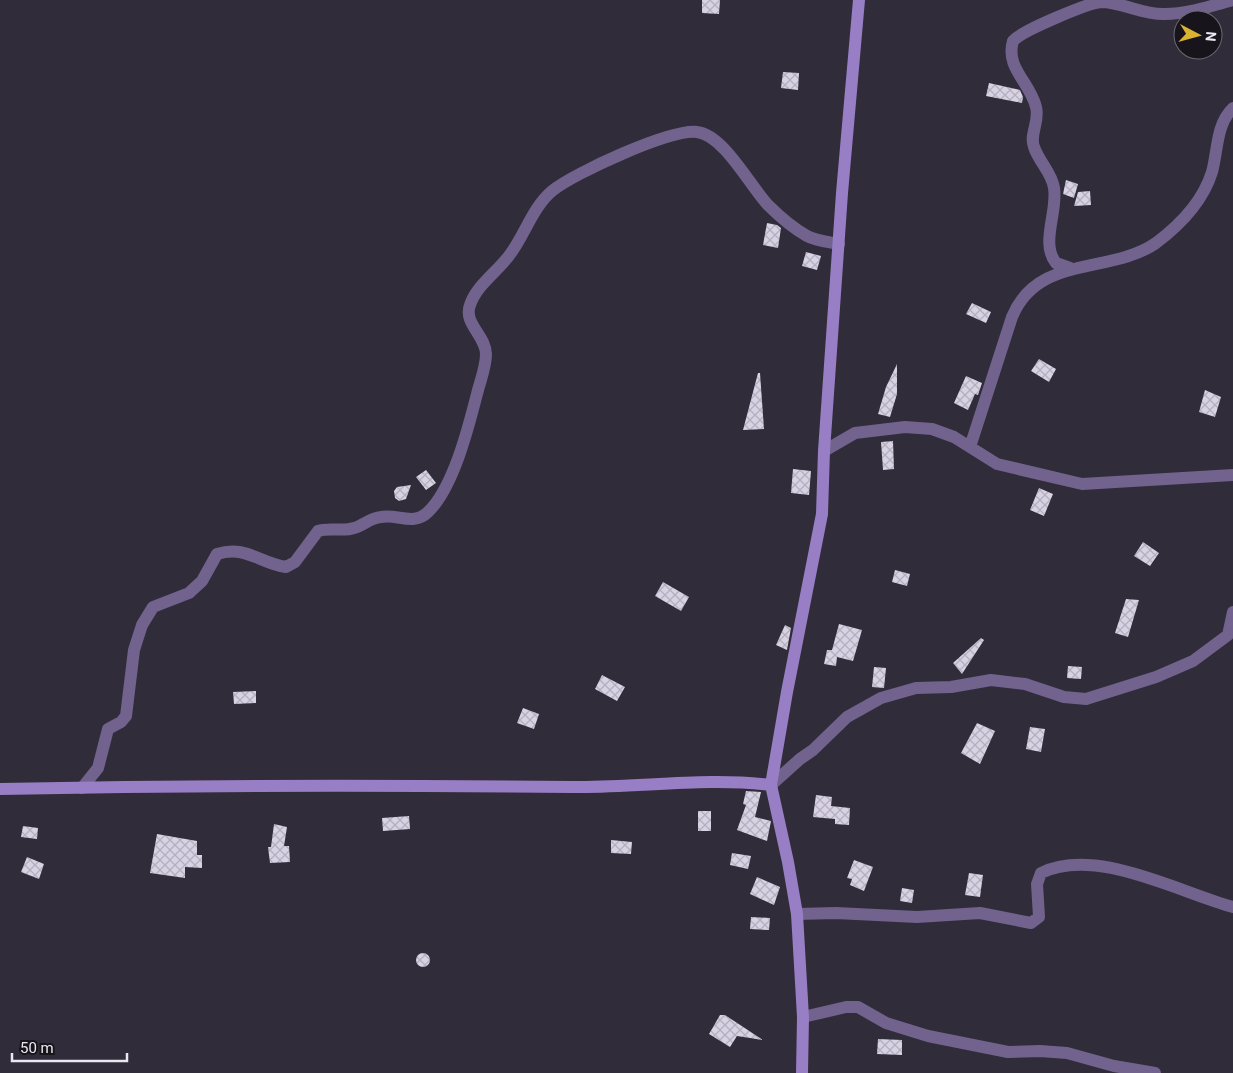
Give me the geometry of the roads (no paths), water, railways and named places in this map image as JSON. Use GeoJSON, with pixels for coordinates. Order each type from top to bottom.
{"type":"FeatureCollection","features":[{"type":"Feature","properties":{"kind":"street"},"geometry":{"type":"LineString","coordinates":[[802,1073],[803,1017],[796,914],[788,862],[771,786],[787,692],[822,514],[824,451],[859,0]]}},
{"type":"Feature","properties":{"kind":"street"},"geometry":{"type":"LineString","coordinates":[[1070,268],[1056,263],[1049,249],[1055,208],[1054,187],[1034,146],[1033,134],[1038,121],[1036,106],[1012,59],[1013,40],[1024,32],[1090,4],[1103,2],[1147,13],[1164,14],[1191,12],[1233,0]]}},
{"type":"Feature","properties":{"kind":"street"},"geometry":{"type":"LineString","coordinates":[[970,447],[981,408],[1015,309],[1030,290],[1056,273],[1070,268],[1140,253],[1168,234],[1185,217],[1208,184],[1221,129],[1226,115],[1233,108]]}},
{"type":"Feature","properties":{"kind":"street"},"geometry":{"type":"LineString","coordinates":[[82,788],[98,768],[108,729],[121,722],[126,716],[133,656],[142,625],[153,607],[189,593],[202,581],[217,554],[228,551],[243,551],[275,566],[286,567],[295,562],[318,532],[355,528],[372,519],[384,516],[413,520],[422,517],[429,511],[442,493],[464,443],[484,366],[485,344],[468,316],[469,306],[474,295],[511,253],[528,224],[552,192],[627,151],[686,133],[698,132],[710,136],[722,147],[768,205],[794,227],[808,237],[839,244]]}},
{"type":"Feature","properties":{"kind":"street"},"geometry":{"type":"LineString","coordinates":[[824,451],[855,434],[905,427],[932,429],[970,447],[984,458],[997,464],[1082,484],[1233,474]]}},
{"type":"Feature","properties":{"kind":"street"},"geometry":{"type":"LineString","coordinates":[[0,789],[422,784],[575,787],[717,782],[771,786],[800,759],[813,750],[847,717],[881,698],[916,688],[951,687],[991,680],[1025,684],[1064,697],[1086,699],[1156,677],[1193,661],[1228,635],[1233,612]]}},
{"type":"Feature","properties":{"kind":"street"},"geometry":{"type":"LineString","coordinates":[[796,914],[917,917],[980,913],[1031,922],[1039,917],[1037,884],[1041,873],[1055,868],[1090,863],[1148,878],[1233,907]]}},
{"type":"Feature","properties":{"kind":"street"},"geometry":{"type":"LineString","coordinates":[[803,1017],[846,1008],[858,1008],[893,1025],[936,1038],[1008,1052],[1040,1051],[1067,1053],[1114,1066],[1155,1073]]}}]}
